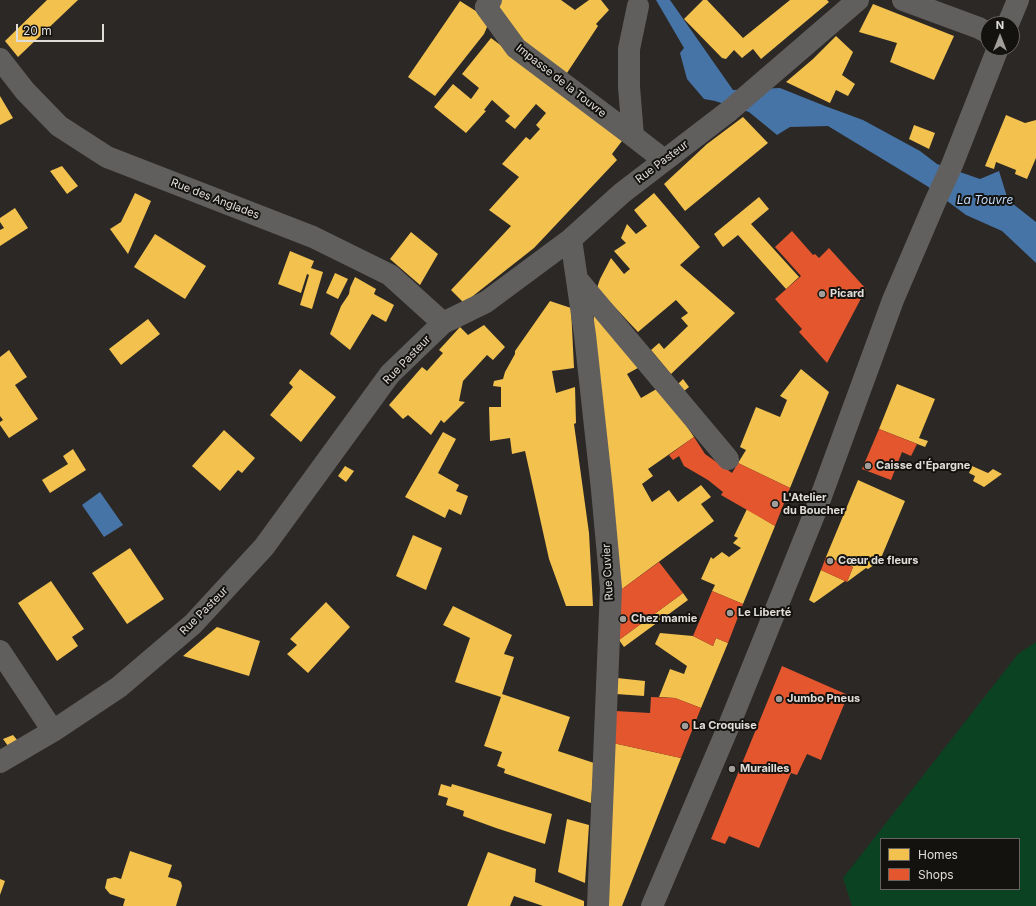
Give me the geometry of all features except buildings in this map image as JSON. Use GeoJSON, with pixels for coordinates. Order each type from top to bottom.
{"type":"FeatureCollection","features":[{"type":"Feature","properties":{"kind":"main road"},"geometry":{"type":"LineString","coordinates":[[1011,16],[1018,0]]}},
{"type":"Feature","properties":{"kind":"main road"},"geometry":{"type":"LineString","coordinates":[[652,906],[730,723],[816,510],[893,300],[952,165],[995,56]]}},
{"type":"Feature","properties":{"kind":"street","name":"Impasse de la Touvre"},"geometry":{"type":"LineString","coordinates":[[490,0],[486,7],[516,48],[633,136]]}},
{"type":"Feature","properties":{"kind":"street","name":"Rue Pasteur"},"geometry":{"type":"LineString","coordinates":[[0,762],[53,731],[119,687],[193,624],[264,547],[390,374],[443,323],[486,302],[570,239],[622,193],[729,111],[858,0]]}},
{"type":"Feature","properties":{"kind":"street"},"geometry":{"type":"LineString","coordinates":[[903,0],[980,29]]}},
{"type":"Feature","properties":{"kind":"street"},"geometry":{"type":"LineString","coordinates":[[638,6],[629,50],[629,87],[633,136],[664,160]]}},
{"type":"Feature","properties":{"kind":"street","name":"Rue des Anglades"},"geometry":{"type":"LineString","coordinates":[[0,59],[24,91],[59,126],[107,157],[312,237],[390,275],[443,323]]}},
{"type":"Feature","properties":{"kind":"street","name":"Rue Cuvier"},"geometry":{"type":"LineString","coordinates":[[570,239],[577,279],[599,467],[611,588],[598,906]]}},
{"type":"Feature","properties":{"kind":"street"},"geometry":{"type":"LineString","coordinates":[[577,279],[728,459]]}},
{"type":"Feature","properties":{"kind":"street"},"geometry":{"type":"LineString","coordinates":[[0,651],[53,731]]}},
{"type":"Feature","properties":{"kind":"green space"},"geometry":{"type":"Polygon","coordinates":[[[1036,642],[1036,906],[852,906],[843,878],[1018,654],[1036,642]]]}},
{"type":"Feature","properties":{"kind":"water","name":"La Touvre"},"geometry":{"type":"Polygon","coordinates":[[[656,0],[670,0],[733,90],[780,88],[863,120],[920,151],[937,164],[980,179],[999,171],[1008,200],[1036,222],[1036,263],[1002,231],[966,215],[927,186],[828,126],[790,127],[777,135],[749,112],[704,99],[687,79],[680,53],[684,48],[656,0]]]}},
{"type":"Feature","properties":{"kind":"water"},"geometry":{"type":"Polygon","coordinates":[[[100,492],[123,525],[104,537],[82,505],[100,492]]]}},
{"type":"Feature","properties":{"kind":"place","name":"Picard"},"geometry":{"type":"Point","coordinates":[822,294]}},
{"type":"Feature","properties":{"kind":"place","name":"Caisse d'Épargne"},"geometry":{"type":"Point","coordinates":[868,466]}},
{"type":"Feature","properties":{"kind":"place","name":"L'Atelier du Boucher"},"geometry":{"type":"Point","coordinates":[775,504]}},
{"type":"Feature","properties":{"kind":"place","name":"Cœur de fleurs"},"geometry":{"type":"Point","coordinates":[830,561]}},
{"type":"Feature","properties":{"kind":"place","name":"Le Liberté"},"geometry":{"type":"Point","coordinates":[730,613]}},
{"type":"Feature","properties":{"kind":"place","name":"Chez mamie"},"geometry":{"type":"Point","coordinates":[623,619]}},
{"type":"Feature","properties":{"kind":"place","name":"Jumbo Pneus"},"geometry":{"type":"Point","coordinates":[779,699]}},
{"type":"Feature","properties":{"kind":"place","name":"La Croquise"},"geometry":{"type":"Point","coordinates":[685,726]}},
{"type":"Feature","properties":{"kind":"place","name":"Murailles"},"geometry":{"type":"Point","coordinates":[732,769]}}]}
